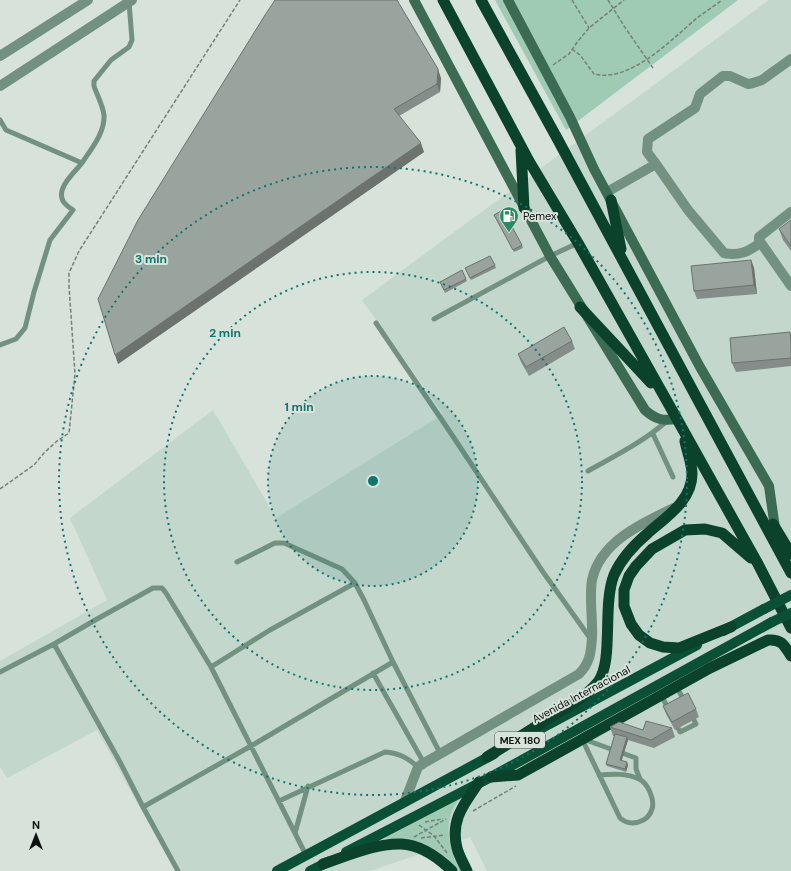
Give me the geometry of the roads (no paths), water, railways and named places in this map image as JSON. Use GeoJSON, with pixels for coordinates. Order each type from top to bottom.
{"type":"FeatureCollection","features":[{"type":"Feature","properties":{"kind":"highway"},"geometry":{"type":"LineString","coordinates":[[443,0],[521,145],[578,243],[664,397],[675,422],[692,474],[689,491],[679,506],[635,546],[625,557],[615,574],[610,587],[608,603],[607,647],[604,671],[598,682],[578,700],[488,757]]}},
{"type":"Feature","properties":{"kind":"highway"},"geometry":{"type":"LineString","coordinates":[[481,0],[623,259],[791,573]]}},
{"type":"Feature","properties":{"kind":"highway"},"geometry":{"type":"LineString","coordinates":[[521,145],[524,208]]}},
{"type":"Feature","properties":{"kind":"highway"},"geometry":{"type":"LineString","coordinates":[[609,196],[623,259]]}},
{"type":"Feature","properties":{"kind":"highway"},"geometry":{"type":"LineString","coordinates":[[580,307],[664,397]]}},
{"type":"Feature","properties":{"kind":"highway"},"geometry":{"type":"LineString","coordinates":[[675,422],[758,564],[791,628]]}},
{"type":"Feature","properties":{"kind":"highway"},"geometry":{"type":"LineString","coordinates":[[737,472],[750,484],[791,554]]}},
{"type":"Feature","properties":{"kind":"highway"},"geometry":{"type":"LineString","coordinates":[[731,627],[679,648],[663,647],[650,643],[639,635],[631,624],[624,606],[624,590],[629,576],[652,549],[685,530],[705,528],[722,533],[758,564]]}},
{"type":"Feature","properties":{"kind":"highway"},"geometry":{"type":"LineString","coordinates":[[491,777],[518,775],[676,686],[768,640],[774,639],[781,642],[791,656]]}},
{"type":"Feature","properties":{"kind":"highway"},"geometry":{"type":"LineString","coordinates":[[467,871],[457,849],[455,833],[457,817],[480,782]]}},
{"type":"Feature","properties":{"kind":"highway"},"geometry":{"type":"LineString","coordinates":[[324,864],[369,849],[402,844],[421,849],[440,860],[452,871]]}},
{"type":"Feature","properties":{"kind":"main road"},"geometry":{"type":"LineString","coordinates":[[414,0],[524,208],[580,307],[645,410],[654,418],[675,422]]}},
{"type":"Feature","properties":{"kind":"main road"},"geometry":{"type":"LineString","coordinates":[[508,0],[546,70],[609,196],[700,367],[769,486],[775,528]]}},
{"type":"Feature","properties":{"kind":"main road","name":"Avenida Internacional"},"geometry":{"type":"LineString","coordinates":[[277,871],[791,595]]}},
{"type":"Feature","properties":{"kind":"main road","name":"MEX 180"},"geometry":{"type":"LineString","coordinates":[[310,871],[491,777],[791,612]]}},
{"type":"Feature","properties":{"kind":"street"},"geometry":{"type":"LineString","coordinates":[[0,56],[88,0]]}},
{"type":"Feature","properties":{"kind":"street"},"geometry":{"type":"LineString","coordinates":[[0,86],[130,1]]}},
{"type":"Feature","properties":{"kind":"street"},"geometry":{"type":"LineString","coordinates":[[760,243],[750,251],[739,254],[724,253],[688,210],[647,152],[648,139],[695,108],[700,94],[723,76],[730,76],[748,84],[754,83],[762,80],[791,59]]}},
{"type":"Feature","properties":{"kind":"street"},"geometry":{"type":"LineString","coordinates":[[609,196],[656,164]]}},
{"type":"Feature","properties":{"kind":"street"},"geometry":{"type":"LineString","coordinates":[[791,212],[759,237],[758,240],[791,286]]}},
{"type":"Feature","properties":{"kind":"street"},"geometry":{"type":"LineString","coordinates":[[405,801],[421,765],[579,674],[585,667],[591,652],[592,581],[597,565],[621,538],[650,519],[679,506]]}},
{"type":"Feature","properties":{"kind":"lane"},"geometry":{"type":"LineString","coordinates":[[0,345],[16,339],[26,328],[34,292],[50,240],[73,210],[64,202],[62,195],[63,188],[99,137],[104,115],[94,86],[94,81],[111,60],[130,47],[132,40],[130,1]]}},
{"type":"Feature","properties":{"kind":"lane"},"geometry":{"type":"LineString","coordinates":[[0,120],[6,130],[82,162]]}},
{"type":"Feature","properties":{"kind":"lane"},"geometry":{"type":"LineString","coordinates":[[434,319],[550,256],[578,243]]}},
{"type":"Feature","properties":{"kind":"lane"},"geometry":{"type":"LineString","coordinates":[[376,323],[539,565],[592,640]]}},
{"type":"Feature","properties":{"kind":"lane"},"geometry":{"type":"LineString","coordinates":[[588,471],[675,422]]}},
{"type":"Feature","properties":{"kind":"lane"},"geometry":{"type":"LineString","coordinates":[[653,434],[673,477]]}},
{"type":"Feature","properties":{"kind":"lane"},"geometry":{"type":"LineString","coordinates":[[237,562],[275,543],[284,543],[342,569],[355,583],[393,662],[440,753]]}},
{"type":"Feature","properties":{"kind":"lane"},"geometry":{"type":"LineString","coordinates":[[211,667],[270,630],[355,583]]}},
{"type":"Feature","properties":{"kind":"lane"},"geometry":{"type":"LineString","coordinates":[[0,672],[54,644],[153,588],[162,588],[211,667],[306,855]]}},
{"type":"Feature","properties":{"kind":"lane"},"geometry":{"type":"LineString","coordinates":[[54,644],[178,871]]}},
{"type":"Feature","properties":{"kind":"lane"},"geometry":{"type":"LineString","coordinates":[[143,807],[251,746],[393,662]]}},
{"type":"Feature","properties":{"kind":"lane"},"geometry":{"type":"LineString","coordinates":[[373,673],[421,765]]}},
{"type":"Feature","properties":{"kind":"lane"},"geometry":{"type":"LineString","coordinates":[[676,686],[686,705]]}},
{"type":"Feature","properties":{"kind":"lane"},"geometry":{"type":"LineString","coordinates":[[661,695],[680,732],[696,724],[690,712]]}},
{"type":"Feature","properties":{"kind":"lane"},"geometry":{"type":"LineString","coordinates":[[582,739],[636,758],[636,769],[640,779],[647,787],[652,799],[653,808],[648,817],[639,822],[632,823],[624,822],[620,818],[582,739]]}},
{"type":"Feature","properties":{"kind":"lane"},"geometry":{"type":"LineString","coordinates":[[279,802],[308,786],[385,752],[396,753],[421,765]]}},
{"type":"Feature","properties":{"kind":"lane"},"geometry":{"type":"LineString","coordinates":[[599,775],[622,775],[640,779]]}},
{"type":"Feature","properties":{"kind":"lane"},"geometry":{"type":"LineString","coordinates":[[295,833],[308,786]]}},
{"type":"Feature","properties":{"kind":"place","name":"Pemex"},"geometry":{"type":"Point","coordinates":[509,233]}}]}
